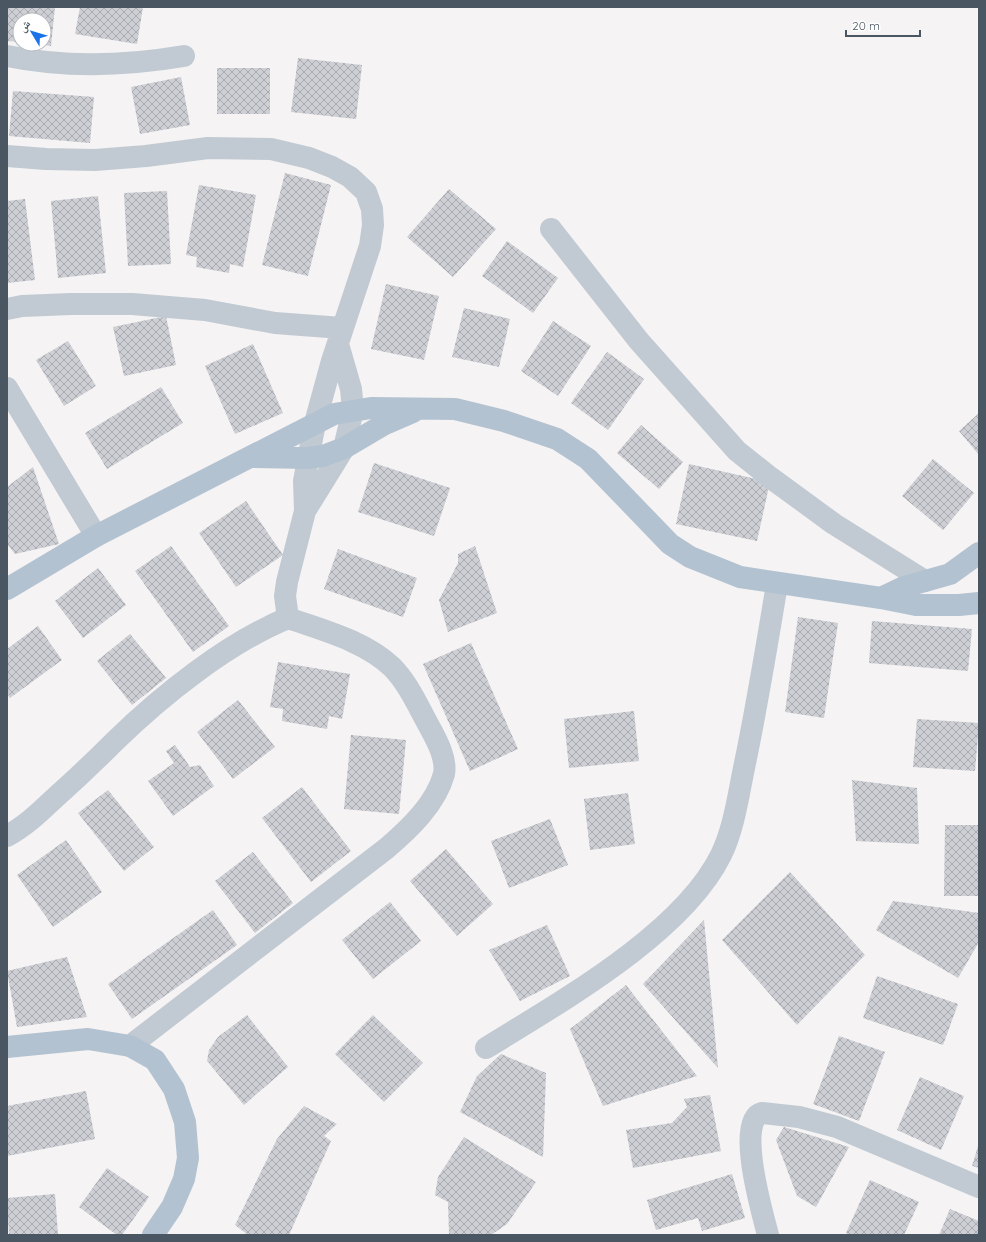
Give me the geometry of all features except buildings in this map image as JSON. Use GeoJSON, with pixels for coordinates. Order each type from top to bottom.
{"type":"FeatureCollection","features":[{"type":"Feature","properties":{"kind":"main road"},"geometry":{"type":"LineString","coordinates":[[7,589],[96,536],[252,457],[315,423],[334,414],[371,408],[466,411],[517,425],[557,439],[588,459],[634,506],[652,527],[677,548],[690,557],[740,577],[777,584],[881,598],[916,605],[978,605]]}},
{"type":"Feature","properties":{"kind":"main road"},"geometry":{"type":"LineString","coordinates":[[252,457],[307,458],[323,456],[344,448],[384,425],[419,409]]}},
{"type":"Feature","properties":{"kind":"main road"},"geometry":{"type":"LineString","coordinates":[[881,598],[904,587],[950,574],[979,553]]}},
{"type":"Feature","properties":{"kind":"main road"},"geometry":{"type":"LineString","coordinates":[[950,574],[978,605]]}},
{"type":"Feature","properties":{"kind":"main road"},"geometry":{"type":"LineString","coordinates":[[7,1047],[88,1039],[130,1046],[155,1060],[174,1089],[185,1122],[188,1158],[184,1179],[172,1207],[153,1235]]}},
{"type":"Feature","properties":{"kind":"street"},"geometry":{"type":"LineString","coordinates":[[7,56],[38,62],[92,65],[146,63],[184,56]]}},
{"type":"Feature","properties":{"kind":"street"},"geometry":{"type":"LineString","coordinates":[[7,156],[46,159],[94,160],[146,156],[208,148],[245,147],[271,149],[309,158],[332,168],[350,177],[366,192],[372,209],[373,225],[370,246],[340,336],[315,423],[307,458],[304,481],[306,511]]}},
{"type":"Feature","properties":{"kind":"street"},"geometry":{"type":"LineString","coordinates":[[551,229],[639,341],[737,452],[834,524],[925,581]]}},
{"type":"Feature","properties":{"kind":"street"},"geometry":{"type":"LineString","coordinates":[[7,309],[22,306],[71,304],[132,304],[205,310],[340,336]]}},
{"type":"Feature","properties":{"kind":"street"},"geometry":{"type":"LineString","coordinates":[[288,618],[285,596],[287,582],[306,511],[344,448],[352,410],[351,389],[340,336]]}},
{"type":"Feature","properties":{"kind":"street"},"geometry":{"type":"LineString","coordinates":[[7,388],[96,536]]}},
{"type":"Feature","properties":{"kind":"street"},"geometry":{"type":"LineString","coordinates":[[486,1048],[562,1001],[638,947],[670,921],[696,893],[709,876],[728,840],[734,818],[760,689],[777,584]]}},
{"type":"Feature","properties":{"kind":"street"},"geometry":{"type":"LineString","coordinates":[[7,836],[19,829],[37,814],[132,725],[193,675],[254,634],[288,618],[349,641],[375,654],[391,666],[405,685],[433,734],[443,758],[444,774],[432,798],[420,815],[407,830],[387,848],[130,1046]]}},
{"type":"Feature","properties":{"kind":"street"},"geometry":{"type":"LineString","coordinates":[[768,1235],[758,1196],[750,1136],[752,1122],[757,1114],[762,1113],[799,1117],[837,1127],[979,1187]]}}]}
